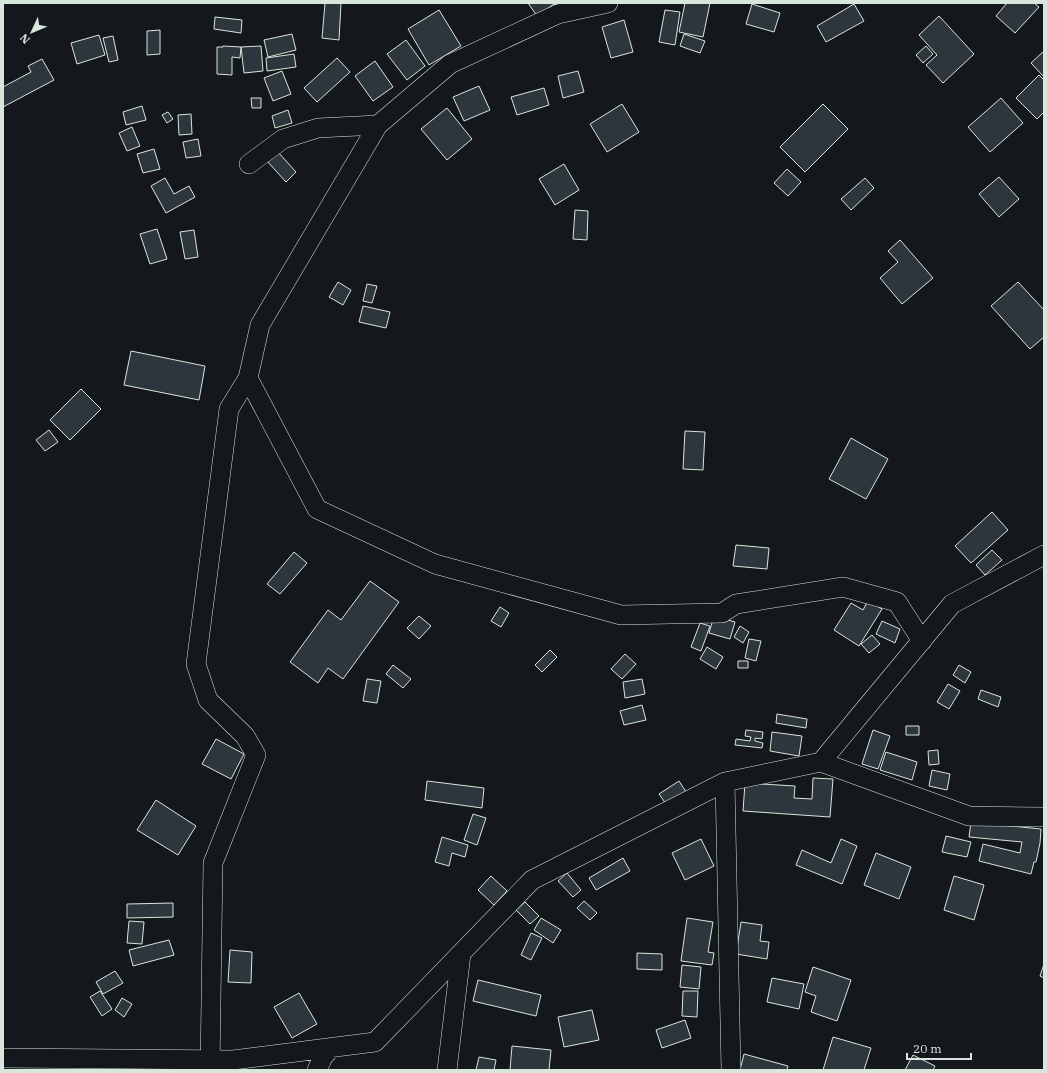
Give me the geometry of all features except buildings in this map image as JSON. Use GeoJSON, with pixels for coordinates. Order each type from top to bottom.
{"type":"FeatureCollection","features":[{"type":"Feature","properties":{"kind":"street"},"geometry":{"type":"LineString","coordinates":[[210,1065],[213,863],[256,755],[245,736],[208,700],[196,664],[229,409],[248,378],[260,325],[378,125],[450,64],[558,14],[608,3]]}},
{"type":"Feature","properties":{"kind":"street"},"geometry":{"type":"LineString","coordinates":[[249,164],[283,139],[290,136],[318,128],[378,125]]}},
{"type":"Feature","properties":{"kind":"street"},"geometry":{"type":"LineString","coordinates":[[248,378],[317,509],[435,564],[621,615],[722,613],[736,604],[843,587],[897,602],[922,641]]}},
{"type":"Feature","properties":{"kind":"street"},"geometry":{"type":"LineString","coordinates":[[821,762],[952,604],[1044,555]]}},
{"type":"Feature","properties":{"kind":"street"},"geometry":{"type":"LineString","coordinates":[[3,1058],[210,1065],[233,1060],[375,1042],[532,880],[725,782],[821,762],[969,816],[1044,817]]}},
{"type":"Feature","properties":{"kind":"street"},"geometry":{"type":"LineString","coordinates":[[725,782],[731,1070]]}},
{"type":"Feature","properties":{"kind":"street"},"geometry":{"type":"LineString","coordinates":[[447,1070],[460,954]]}},
{"type":"Feature","properties":{"kind":"street"},"geometry":{"type":"LineString","coordinates":[[317,1070],[323,1057],[332,1048]]}}]}
